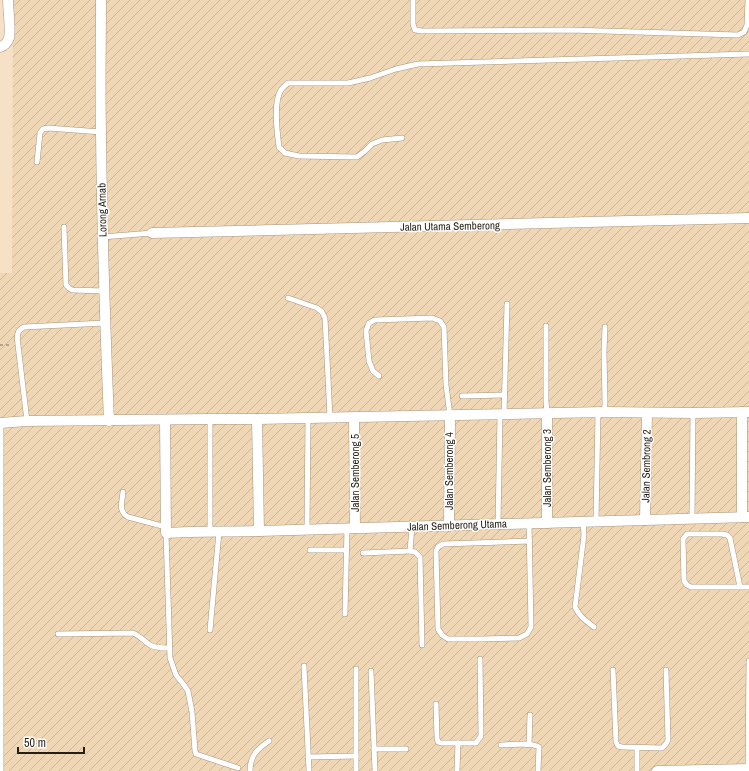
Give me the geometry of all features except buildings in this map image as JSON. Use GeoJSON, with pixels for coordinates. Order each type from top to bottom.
{"type":"FeatureCollection","features":[{"type":"Feature","properties":{"kind":"street"},"geometry":{"type":"LineString","coordinates":[[0,47],[4,46],[9,37],[8,0]]}},
{"type":"Feature","properties":{"kind":"street","name":"Lorong Arnab"},"geometry":{"type":"LineString","coordinates":[[101,0],[102,237],[104,324],[109,420]]}},
{"type":"Feature","properties":{"kind":"street","name":"Jalan Utama Semberong"},"geometry":{"type":"LineString","coordinates":[[152,233],[749,218]]}},
{"type":"Feature","properties":{"kind":"street"},"geometry":{"type":"LineString","coordinates":[[1,423],[27,421],[354,418],[601,412],[745,412],[746,517]]}},
{"type":"Feature","properties":{"kind":"street","name":"Jalan Sembrong 2"},"geometry":{"type":"LineString","coordinates":[[645,520],[647,413]]}},
{"type":"Feature","properties":{"kind":"street","name":"Jalan Semberong 3"},"geometry":{"type":"LineString","coordinates":[[547,414],[547,523]]}},
{"type":"Feature","properties":{"kind":"street","name":"Jalan Semberong 4"},"geometry":{"type":"LineString","coordinates":[[449,526],[450,416]]}},
{"type":"Feature","properties":{"kind":"street","name":"Jalan Semberong 5"},"geometry":{"type":"LineString","coordinates":[[351,528],[354,418]]}},
{"type":"Feature","properties":{"kind":"street"},"geometry":{"type":"LineString","coordinates":[[257,419],[259,531]]}},
{"type":"Feature","properties":{"kind":"street"},"geometry":{"type":"LineString","coordinates":[[165,420],[166,530]]}},
{"type":"Feature","properties":{"kind":"street","name":"Jalan Semberong Utama"},"geometry":{"type":"LineString","coordinates":[[166,530],[215,532],[307,530],[746,517]]}},
{"type":"Feature","properties":{"kind":"street"},"geometry":{"type":"LineString","coordinates":[[657,771],[749,769]]}},
{"type":"Feature","properties":{"kind":"lane"},"geometry":{"type":"LineString","coordinates":[[413,0],[413,24],[415,30],[422,31],[570,30],[738,35],[744,32],[747,25],[748,0]]}},
{"type":"Feature","properties":{"kind":"lane"},"geometry":{"type":"LineString","coordinates":[[402,138],[382,140],[372,144],[357,157],[299,156],[285,153],[279,147],[277,136],[278,96],[282,88],[288,83],[348,83],[418,64],[749,54]]}},
{"type":"Feature","properties":{"kind":"lane"},"geometry":{"type":"LineString","coordinates":[[37,162],[40,133],[43,129],[48,128],[101,132]]}},
{"type":"Feature","properties":{"kind":"lane"},"geometry":{"type":"LineString","coordinates":[[64,227],[66,285],[72,290],[104,292]]}},
{"type":"Feature","properties":{"kind":"lane"},"geometry":{"type":"LineString","coordinates":[[102,237],[152,233]]}},
{"type":"Feature","properties":{"kind":"lane"},"geometry":{"type":"LineString","coordinates":[[288,298],[317,308],[322,312],[324,318],[330,418]]}},
{"type":"Feature","properties":{"kind":"lane"},"geometry":{"type":"LineString","coordinates":[[498,524],[507,304]]}},
{"type":"Feature","properties":{"kind":"lane"},"geometry":{"type":"LineString","coordinates":[[379,376],[373,371],[369,361],[366,331],[369,324],[375,320],[432,318],[440,321],[444,327],[446,385],[450,416]]}},
{"type":"Feature","properties":{"kind":"lane"},"geometry":{"type":"LineString","coordinates":[[27,421],[18,345],[18,331],[24,327],[104,324]]}},
{"type":"Feature","properties":{"kind":"lane"},"geometry":{"type":"LineString","coordinates":[[546,326],[547,414]]}},
{"type":"Feature","properties":{"kind":"lane"},"geometry":{"type":"LineString","coordinates":[[596,521],[601,412],[605,404],[605,327]]}},
{"type":"Feature","properties":{"kind":"lane"},"geometry":{"type":"LineString","coordinates":[[462,396],[504,395]]}},
{"type":"Feature","properties":{"kind":"lane"},"geometry":{"type":"LineString","coordinates":[[692,518],[693,413]]}},
{"type":"Feature","properties":{"kind":"lane"},"geometry":{"type":"LineString","coordinates":[[307,530],[308,418]]}},
{"type":"Feature","properties":{"kind":"lane"},"geometry":{"type":"LineString","coordinates":[[210,419],[215,532],[210,630]]}},
{"type":"Feature","properties":{"kind":"lane"},"geometry":{"type":"LineString","coordinates":[[1,423],[1,771]]}},
{"type":"Feature","properties":{"kind":"lane"},"geometry":{"type":"LineString","coordinates":[[122,492],[121,510],[124,514],[128,517],[166,530],[170,658],[176,675],[188,692],[192,712],[196,754],[238,768]]}},
{"type":"Feature","properties":{"kind":"lane"},"geometry":{"type":"LineString","coordinates":[[583,521],[584,535],[575,607],[583,619],[594,627]]}},
{"type":"Feature","properties":{"kind":"lane"},"geometry":{"type":"LineString","coordinates":[[529,523],[530,541],[531,627],[527,634],[519,638],[481,639],[448,639],[442,635],[438,629],[436,551],[438,547],[443,544],[530,541]]}},
{"type":"Feature","properties":{"kind":"lane"},"geometry":{"type":"LineString","coordinates":[[410,551],[412,527]]}},
{"type":"Feature","properties":{"kind":"lane"},"geometry":{"type":"LineString","coordinates":[[345,614],[346,550],[351,528]]}},
{"type":"Feature","properties":{"kind":"lane"},"geometry":{"type":"LineString","coordinates":[[740,587],[730,538],[727,535],[687,534],[685,536],[683,539],[684,581],[687,585],[691,587],[740,587],[749,587]]}},
{"type":"Feature","properties":{"kind":"lane"},"geometry":{"type":"LineString","coordinates":[[310,550],[346,550]]}},
{"type":"Feature","properties":{"kind":"lane"},"geometry":{"type":"LineString","coordinates":[[363,553],[410,551],[415,552],[420,557],[422,645]]}},
{"type":"Feature","properties":{"kind":"lane"},"geometry":{"type":"LineString","coordinates":[[58,634],[133,633],[154,647],[169,648]]}},
{"type":"Feature","properties":{"kind":"lane"},"geometry":{"type":"LineString","coordinates":[[436,704],[438,742],[476,743],[479,740],[481,736],[480,659]]}},
{"type":"Feature","properties":{"kind":"lane"},"geometry":{"type":"LineString","coordinates":[[749,661],[749,769]]}},
{"type":"Feature","properties":{"kind":"lane"},"geometry":{"type":"LineString","coordinates":[[304,666],[309,771]]}},
{"type":"Feature","properties":{"kind":"lane"},"geometry":{"type":"LineString","coordinates":[[356,669],[356,771]]}},
{"type":"Feature","properties":{"kind":"lane"},"geometry":{"type":"LineString","coordinates":[[371,670],[375,771]]}},
{"type":"Feature","properties":{"kind":"lane"},"geometry":{"type":"LineString","coordinates":[[613,670],[616,742],[618,746],[662,748],[668,740],[666,670]]}},
{"type":"Feature","properties":{"kind":"lane"},"geometry":{"type":"LineString","coordinates":[[529,744],[530,715]]}},
{"type":"Feature","properties":{"kind":"lane"},"geometry":{"type":"LineString","coordinates":[[250,771],[250,762],[257,750],[269,741]]}},
{"type":"Feature","properties":{"kind":"lane"},"geometry":{"type":"LineString","coordinates":[[457,771],[458,743]]}},
{"type":"Feature","properties":{"kind":"lane"},"geometry":{"type":"LineString","coordinates":[[501,745],[529,744],[538,746],[538,771]]}},
{"type":"Feature","properties":{"kind":"lane"},"geometry":{"type":"LineString","coordinates":[[636,748],[637,771]]}},
{"type":"Feature","properties":{"kind":"lane"},"geometry":{"type":"LineString","coordinates":[[374,750],[406,749]]}},
{"type":"Feature","properties":{"kind":"lane"},"geometry":{"type":"LineString","coordinates":[[308,757],[356,756]]}},
{"type":"Feature","properties":{"kind":"path"},"geometry":{"type":"LineString","coordinates":[[0,345],[18,345]]}},
{"type":"Feature","properties":{"kind":"shaded area"},"geometry":{"type":"Polygon","coordinates":[[[13,0],[749,0],[749,771],[0,771],[0,273],[12,273],[13,0]]]}}]}
